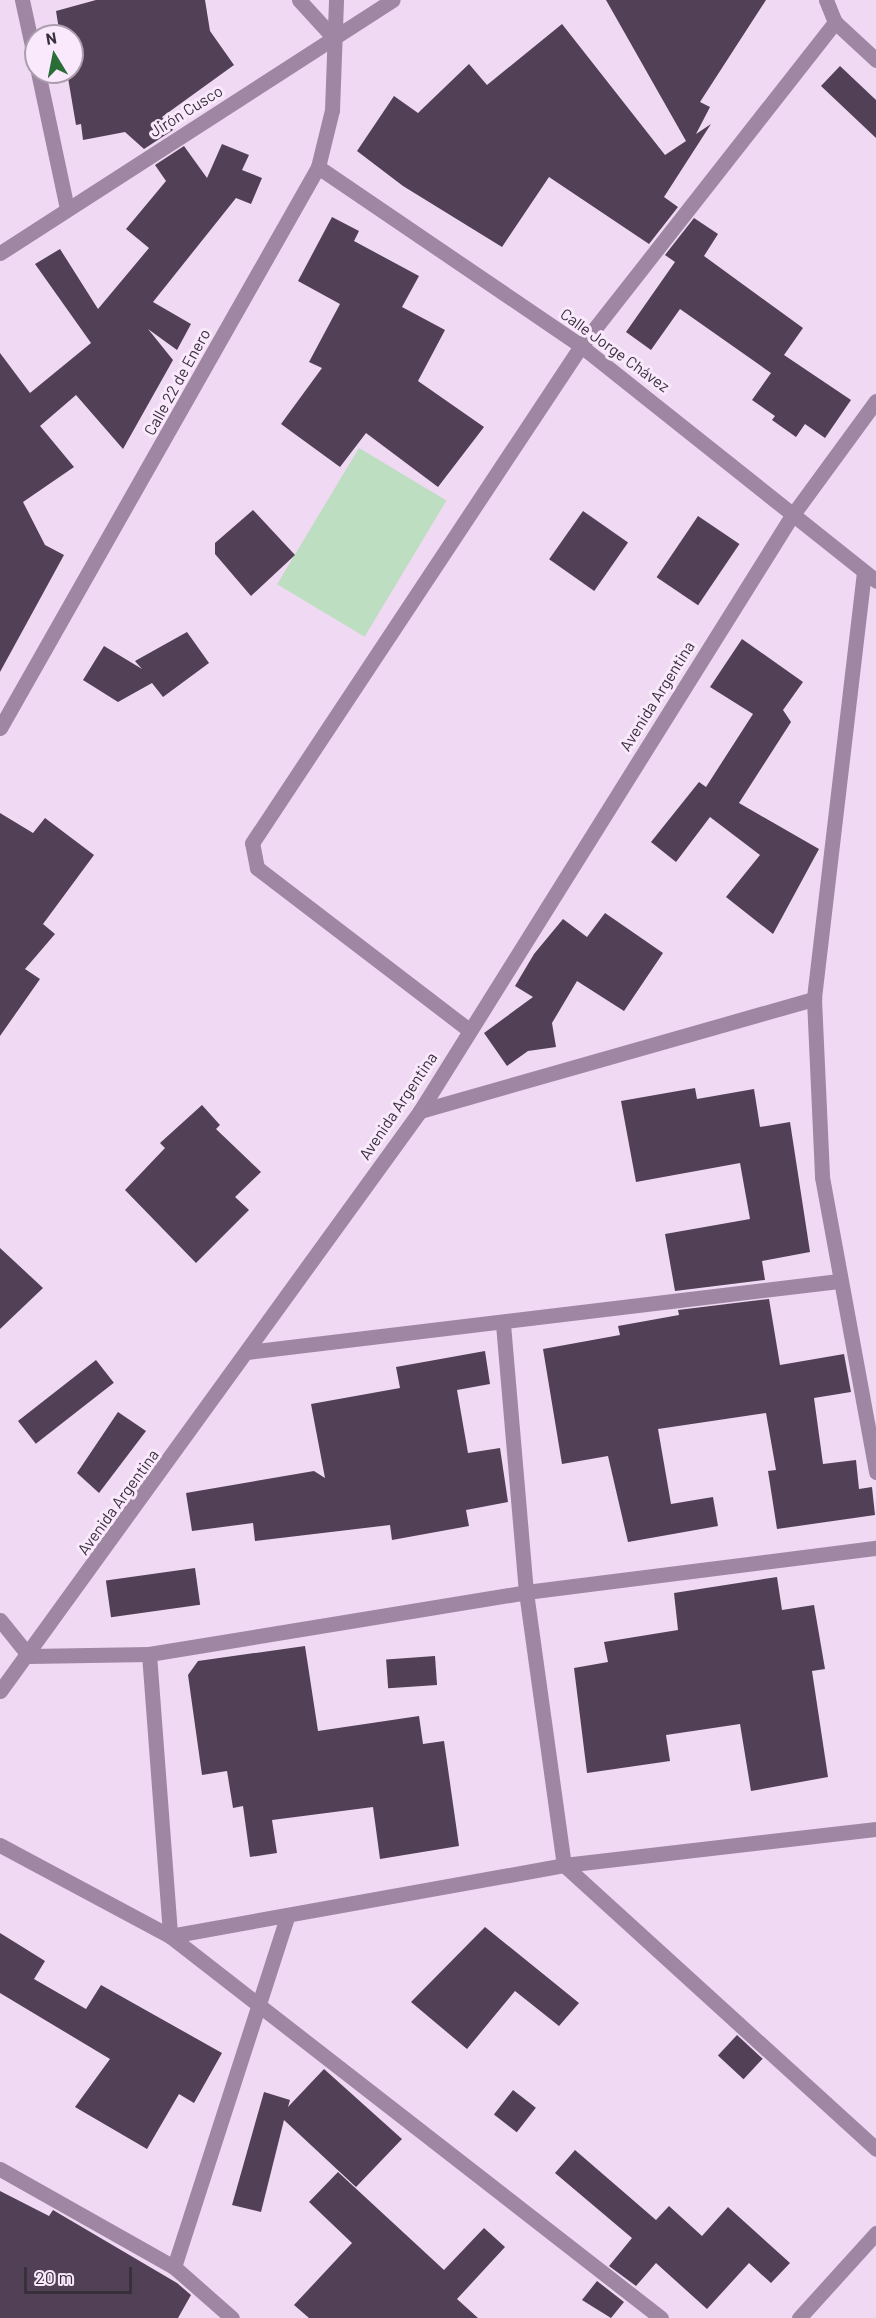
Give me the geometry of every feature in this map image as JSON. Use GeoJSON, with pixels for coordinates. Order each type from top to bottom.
{"type":"FeatureCollection","features":[{"type":"Feature","properties":{"kind":"street"},"geometry":{"type":"LineString","coordinates":[[22,0],[27,24]]}},
{"type":"Feature","properties":{"kind":"street"},"geometry":{"type":"LineString","coordinates":[[299,0],[333,37]]}},
{"type":"Feature","properties":{"kind":"street","name":"Calle 22 de Enero"},"geometry":{"type":"LineString","coordinates":[[0,728],[318,167],[332,110],[336,0]]}},
{"type":"Feature","properties":{"kind":"street","name":"Jirón Cusco"},"geometry":{"type":"LineString","coordinates":[[0,253],[392,0]]}},
{"type":"Feature","properties":{"kind":"street"},"geometry":{"type":"LineString","coordinates":[[826,0],[835,21],[876,60]]}},
{"type":"Feature","properties":{"kind":"street"},"geometry":{"type":"LineString","coordinates":[[469,1030],[257,868],[252,843],[581,346],[835,21]]}},
{"type":"Feature","properties":{"kind":"street"},"geometry":{"type":"LineString","coordinates":[[41,84],[67,208]]}},
{"type":"Feature","properties":{"kind":"street","name":"Calle Jorge Chávez"},"geometry":{"type":"LineString","coordinates":[[318,167],[581,346],[791,517],[870,576]]}},
{"type":"Feature","properties":{"kind":"street","name":"Avenida Argentina"},"geometry":{"type":"LineString","coordinates":[[0,1691],[29,1656],[420,1111],[791,517],[876,400]]}},
{"type":"Feature","properties":{"kind":"street"},"geometry":{"type":"LineString","coordinates":[[870,576],[814,999],[822,1177],[839,1281],[876,1472]]}},
{"type":"Feature","properties":{"kind":"street"},"geometry":{"type":"LineString","coordinates":[[420,1111],[814,999]]}},
{"type":"Feature","properties":{"kind":"street"},"geometry":{"type":"LineString","coordinates":[[247,1352],[503,1324],[839,1281]]}},
{"type":"Feature","properties":{"kind":"street"},"geometry":{"type":"LineString","coordinates":[[503,1324],[526,1592],[564,1865],[876,2149]]}},
{"type":"Feature","properties":{"kind":"street"},"geometry":{"type":"LineString","coordinates":[[0,1620],[29,1656],[149,1654],[526,1592],[876,1548]]}},
{"type":"Feature","properties":{"kind":"street"},"geometry":{"type":"LineString","coordinates":[[149,1654],[170,1936]]}},
{"type":"Feature","properties":{"kind":"street"},"geometry":{"type":"LineString","coordinates":[[170,1936],[564,1865],[876,1829]]}},
{"type":"Feature","properties":{"kind":"street"},"geometry":{"type":"LineString","coordinates":[[0,1845],[170,1936],[662,2318]]}},
{"type":"Feature","properties":{"kind":"street"},"geometry":{"type":"LineString","coordinates":[[174,2267],[288,1915]]}},
{"type":"Feature","properties":{"kind":"street"},"geometry":{"type":"LineString","coordinates":[[0,2169],[174,2267],[231,2318]]}},
{"type":"Feature","properties":{"kind":"street"},"geometry":{"type":"LineString","coordinates":[[799,2318],[876,2233]]}},
{"type":"Feature","properties":{"kind":"green space"},"geometry":{"type":"Polygon","coordinates":[[[359,448],[446,501],[365,637],[277,584],[359,448]]]}},
{"type":"Feature","properties":{"kind":"building"},"geometry":{"type":"Polygon","coordinates":[[[96,0],[205,0],[210,31],[234,65],[162,117],[173,130],[144,149],[125,132],[83,140],[81,124],[76,125],[69,84],[84,84],[84,24],[58,24],[56,11],[96,0]]]}},
{"type":"Feature","properties":{"kind":"building"},"geometry":{"type":"Polygon","coordinates":[[[606,0],[766,0],[700,102],[710,107],[696,134],[711,124],[664,197],[678,207],[649,244],[549,177],[502,247],[403,186],[357,151],[394,96],[418,113],[469,64],[487,85],[562,24],[665,155],[686,141],[606,0]]]}},
{"type":"Feature","properties":{"kind":"building"},"geometry":{"type":"Polygon","coordinates":[[[840,66],[876,100],[876,138],[821,86],[840,66]]]}},
{"type":"Feature","properties":{"kind":"building"},"geometry":{"type":"Polygon","coordinates":[[[222,144],[249,155],[242,170],[262,178],[251,204],[236,198],[153,302],[191,324],[177,350],[148,329],[173,360],[123,449],[76,395],[40,426],[74,467],[23,502],[45,545],[64,555],[0,672],[0,353],[30,393],[91,343],[35,264],[60,249],[98,309],[149,248],[126,229],[166,181],[155,165],[184,146],[207,178],[222,144]]]}},
{"type":"Feature","properties":{"kind":"building"},"geometry":{"type":"Polygon","coordinates":[[[332,217],[359,231],[354,241],[419,276],[402,307],[445,330],[418,381],[484,427],[438,487],[366,433],[340,467],[281,424],[322,368],[309,362],[340,304],[298,281],[332,217]]]}},
{"type":"Feature","properties":{"kind":"building"},"geometry":{"type":"Polygon","coordinates":[[[694,218],[718,234],[704,256],[803,328],[784,355],[851,400],[825,438],[805,424],[796,437],[772,420],[775,416],[752,400],[771,373],[680,309],[651,350],[626,332],[675,262],[665,255],[694,218]]]}},
{"type":"Feature","properties":{"kind":"building"},"geometry":{"type":"Polygon","coordinates":[[[253,510],[295,555],[251,596],[215,554],[215,543],[253,510]]]}},
{"type":"Feature","properties":{"kind":"building"},"geometry":{"type":"Polygon","coordinates":[[[583,511],[628,543],[594,591],[549,559],[583,511]]]}},
{"type":"Feature","properties":{"kind":"building"},"geometry":{"type":"Polygon","coordinates":[[[698,516],[739,544],[698,605],[657,577],[698,516]]]}},
{"type":"Feature","properties":{"kind":"building"},"geometry":{"type":"Polygon","coordinates":[[[187,632],[209,663],[163,697],[152,683],[118,702],[83,680],[104,646],[142,669],[135,661],[187,632]]]}},
{"type":"Feature","properties":{"kind":"building"},"geometry":{"type":"Polygon","coordinates":[[[742,639],[803,682],[783,710],[791,722],[739,803],[819,849],[773,934],[726,897],[760,855],[710,817],[676,862],[651,842],[699,782],[706,787],[753,714],[710,687],[742,639]]]}},
{"type":"Feature","properties":{"kind":"building"},"geometry":{"type":"Polygon","coordinates":[[[0,813],[33,833],[45,818],[94,855],[43,924],[55,934],[25,969],[40,979],[0,1036],[0,813]]]}},
{"type":"Feature","properties":{"kind":"building"},"geometry":{"type":"Polygon","coordinates":[[[605,913],[663,953],[624,1011],[577,981],[552,1023],[556,1047],[528,1051],[507,1066],[484,1033],[533,997],[515,986],[534,954],[563,919],[587,937],[605,913]]]}},
{"type":"Feature","properties":{"kind":"building"},"geometry":{"type":"Polygon","coordinates":[[[695,1088],[697,1099],[754,1089],[760,1127],[790,1122],[810,1252],[762,1261],[765,1280],[675,1291],[665,1234],[750,1219],[740,1163],[636,1182],[621,1101],[695,1088]]]}},
{"type":"Feature","properties":{"kind":"building"},"geometry":{"type":"Polygon","coordinates":[[[202,1105],[220,1125],[216,1129],[261,1172],[235,1197],[249,1210],[196,1263],[125,1190],[165,1148],[160,1143],[202,1105]]]}},
{"type":"Feature","properties":{"kind":"building"},"geometry":{"type":"Polygon","coordinates":[[[0,1248],[43,1288],[0,1329],[0,1248]]]}},
{"type":"Feature","properties":{"kind":"building"},"geometry":{"type":"Polygon","coordinates":[[[769,1299],[780,1365],[844,1354],[851,1392],[814,1398],[823,1464],[856,1460],[859,1489],[872,1487],[875,1515],[777,1529],[768,1471],[776,1470],[766,1413],[658,1429],[671,1504],[713,1497],[718,1526],[628,1542],[608,1456],[562,1464],[543,1349],[620,1335],[618,1326],[679,1315],[678,1310],[769,1299]]]}},
{"type":"Feature","properties":{"kind":"building"},"geometry":{"type":"Polygon","coordinates":[[[485,1351],[490,1384],[457,1390],[468,1453],[500,1448],[508,1502],[466,1510],[469,1526],[392,1540],[390,1525],[255,1541],[253,1523],[192,1531],[186,1493],[314,1471],[325,1478],[311,1404],[400,1388],[396,1367],[485,1351]]]}},
{"type":"Feature","properties":{"kind":"building"},"geometry":{"type":"Polygon","coordinates":[[[96,1360],[114,1383],[36,1444],[18,1421],[96,1360]]]}},
{"type":"Feature","properties":{"kind":"building"},"geometry":{"type":"Polygon","coordinates":[[[118,1412],[146,1431],[99,1493],[77,1473],[118,1412]]]}},
{"type":"Feature","properties":{"kind":"building"},"geometry":{"type":"Polygon","coordinates":[[[195,1568],[200,1605],[111,1617],[106,1581],[195,1568]]]}},
{"type":"Feature","properties":{"kind":"building"},"geometry":{"type":"Polygon","coordinates":[[[777,1577],[782,1610],[814,1605],[825,1669],[812,1671],[828,1777],[751,1791],[740,1724],[666,1735],[670,1761],[587,1773],[574,1668],[608,1662],[604,1642],[678,1630],[674,1593],[777,1577]]]}},
{"type":"Feature","properties":{"kind":"building"},"geometry":{"type":"Polygon","coordinates":[[[305,1646],[318,1731],[419,1716],[423,1744],[444,1741],[459,1846],[380,1859],[373,1807],[272,1820],[277,1853],[250,1857],[243,1806],[233,1808],[227,1771],[202,1775],[188,1675],[198,1661],[305,1646]]]}},
{"type":"Feature","properties":{"kind":"building"},"geometry":{"type":"Polygon","coordinates":[[[435,1656],[437,1685],[388,1688],[386,1659],[435,1656]]]}},
{"type":"Feature","properties":{"kind":"building"},"geometry":{"type":"Polygon","coordinates":[[[485,1927],[579,2003],[559,2026],[515,1991],[467,2049],[411,2002],[485,1927]]]}},
{"type":"Feature","properties":{"kind":"building"},"geometry":{"type":"Polygon","coordinates":[[[0,1933],[45,1961],[34,1979],[86,2009],[101,1985],[222,2053],[194,2103],[179,2094],[147,2149],[75,2107],[110,2059],[0,1993],[0,1933]]]}},
{"type":"Feature","properties":{"kind":"building"},"geometry":{"type":"Polygon","coordinates":[[[737,2035],[763,2059],[744,2079],[718,2055],[737,2035]]]}},
{"type":"Feature","properties":{"kind":"building"},"geometry":{"type":"Polygon","coordinates":[[[324,2069],[402,2139],[356,2187],[284,2120],[261,2212],[232,2205],[264,2092],[290,2100],[288,2107],[324,2069]]]}},
{"type":"Feature","properties":{"kind":"building"},"geometry":{"type":"Polygon","coordinates":[[[513,2090],[536,2108],[517,2132],[494,2114],[513,2090]]]}},
{"type":"Feature","properties":{"kind":"building"},"geometry":{"type":"Polygon","coordinates":[[[575,2150],[656,2220],[669,2206],[702,2236],[728,2207],[790,2263],[771,2283],[749,2263],[707,2309],[656,2263],[636,2286],[609,2266],[632,2238],[555,2173],[575,2150]]]}},
{"type":"Feature","properties":{"kind":"building"},"geometry":{"type":"Polygon","coordinates":[[[338,2172],[444,2270],[484,2228],[505,2247],[457,2299],[478,2318],[309,2318],[294,2305],[352,2243],[309,2202],[338,2172]]]}},
{"type":"Feature","properties":{"kind":"building"},"geometry":{"type":"Polygon","coordinates":[[[0,2191],[49,2216],[53,2210],[177,2283],[191,2295],[178,2318],[0,2318],[0,2191]]]}},
{"type":"Feature","properties":{"kind":"building"},"geometry":{"type":"Polygon","coordinates":[[[597,2281],[624,2302],[611,2318],[582,2300],[597,2281]]]}}]}
